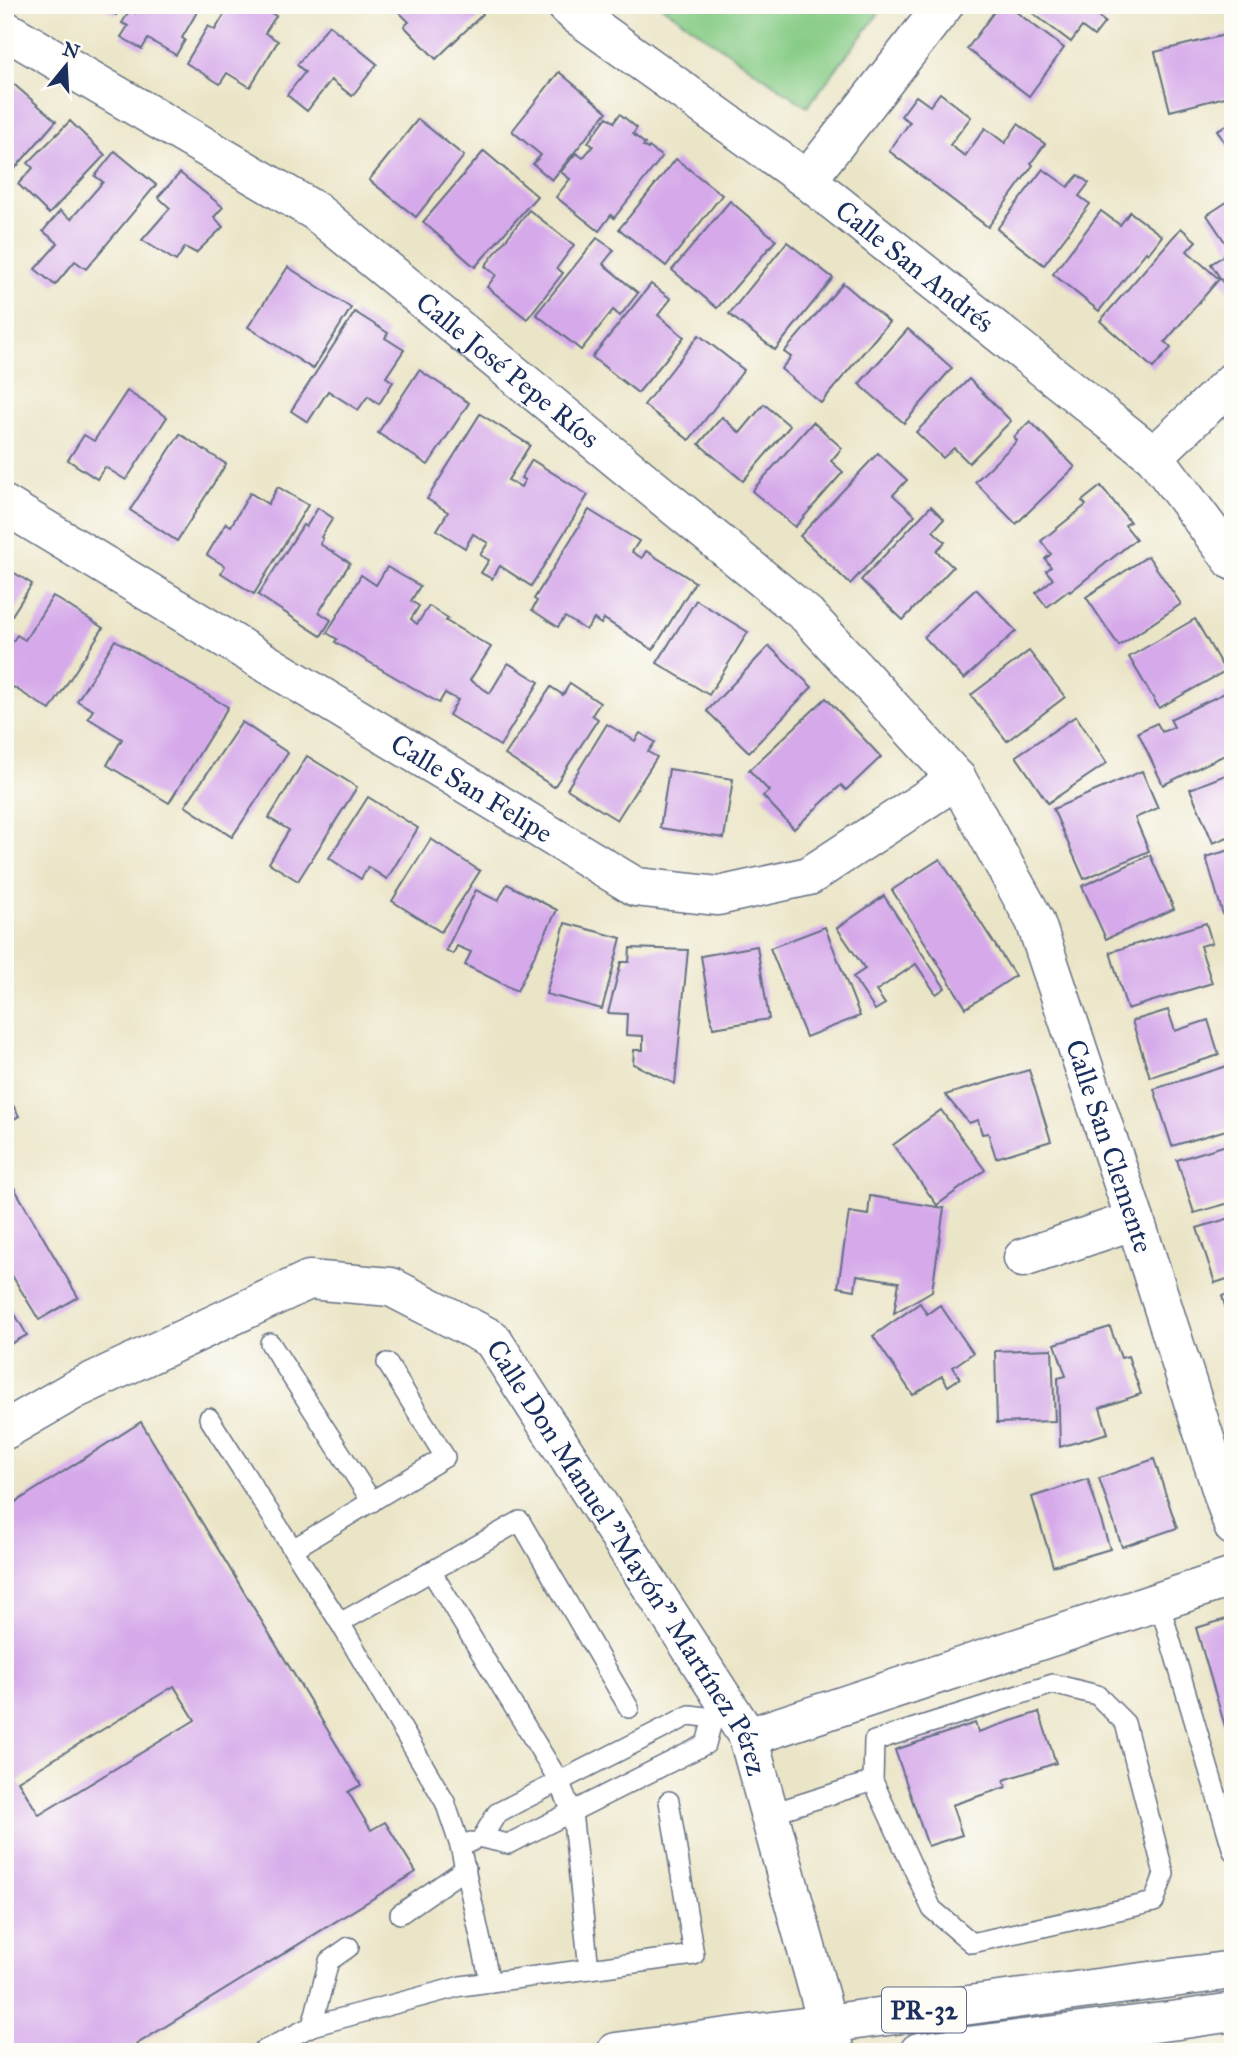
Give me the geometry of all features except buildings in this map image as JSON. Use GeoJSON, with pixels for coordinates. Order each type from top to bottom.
{"type":"FeatureCollection","features":[{"type":"Feature","properties":{"kind":"street","name":"Calle San Andrés"},"geometry":{"type":"LineString","coordinates":[[566,5],[587,23],[807,180],[1154,456],[1233,561]]}},
{"type":"Feature","properties":{"kind":"street"},"geometry":{"type":"LineString","coordinates":[[807,180],[944,5]]}},
{"type":"Feature","properties":{"kind":"street","name":"Calle José Pepe Ríos"},"geometry":{"type":"LineString","coordinates":[[5,30],[315,211],[807,615],[957,779]]}},
{"type":"Feature","properties":{"kind":"street"},"geometry":{"type":"LineString","coordinates":[[1154,456],[1233,381]]}},
{"type":"Feature","properties":{"kind":"street","name":"Calle San Felipe"},"geometry":{"type":"LineString","coordinates":[[5,505],[636,887],[718,896],[809,876],[957,779]]}},
{"type":"Feature","properties":{"kind":"street","name":"Calle San Clemente"},"geometry":{"type":"LineString","coordinates":[[957,779],[1035,921],[1233,1526]]}},
{"type":"Feature","properties":{"kind":"street"},"geometry":{"type":"LineString","coordinates":[[1023,1258],[1135,1220]]}},
{"type":"Feature","properties":{"kind":"street","name":"Calle Don Manuel \"Mayón\" Martínez Pérez"},"geometry":{"type":"LineString","coordinates":[[5,1430],[74,1390],[309,1280],[391,1287],[492,1339],[730,1722],[769,1814],[831,2037]]}},
{"type":"Feature","properties":{"kind":"street"},"geometry":{"type":"LineString","coordinates":[[730,1722],[1159,1602],[1233,1577]]}},
{"type":"Feature","properties":{"kind":"street","name":"PR-32"},"geometry":{"type":"LineString","coordinates":[[616,2052],[831,2037],[1233,1970]]}},
{"type":"Feature","properties":{"kind":"street","name":"PR-32"},"geometry":{"type":"LineString","coordinates":[[919,2052],[1233,2012]]}},
{"type":"Feature","properties":{"kind":"lane"},"geometry":{"type":"LineString","coordinates":[[270,1343],[372,1502]]}},
{"type":"Feature","properties":{"kind":"lane"},"geometry":{"type":"LineString","coordinates":[[293,1549],[445,1457],[387,1363]]}},
{"type":"Feature","properties":{"kind":"lane"},"geometry":{"type":"LineString","coordinates":[[209,1418],[340,1623],[445,1802],[466,1868],[490,1982]]}},
{"type":"Feature","properties":{"kind":"lane"},"geometry":{"type":"LineString","coordinates":[[340,1623],[520,1521],[629,1708]]}},
{"type":"Feature","properties":{"kind":"lane"},"geometry":{"type":"LineString","coordinates":[[431,1572],[559,1781],[572,1812],[589,1969]]}},
{"type":"Feature","properties":{"kind":"lane"},"geometry":{"type":"LineString","coordinates":[[1159,1602],[1233,1851]]}},
{"type":"Feature","properties":{"kind":"lane"},"geometry":{"type":"LineString","coordinates":[[1053,1684],[1097,1695],[1125,1723],[1164,1874],[1154,1902],[972,1943],[932,1909],[873,1781],[874,1741],[1053,1684]]}},
{"type":"Feature","properties":{"kind":"lane"},"geometry":{"type":"LineString","coordinates":[[482,1838],[497,1813],[690,1714],[730,1722]]}},
{"type":"Feature","properties":{"kind":"lane"},"geometry":{"type":"LineString","coordinates":[[460,1846],[482,1838],[508,1844],[706,1744],[730,1722]]}},
{"type":"Feature","properties":{"kind":"lane"},"geometry":{"type":"LineString","coordinates":[[769,1814],[873,1781]]}},
{"type":"Feature","properties":{"kind":"lane"},"geometry":{"type":"LineString","coordinates":[[261,2052],[312,2026],[461,1986],[694,1955],[669,1801]]}},
{"type":"Feature","properties":{"kind":"lane"},"geometry":{"type":"LineString","coordinates":[[400,1914],[466,1868]]}},
{"type":"Feature","properties":{"kind":"lane"},"geometry":{"type":"LineString","coordinates":[[312,2026],[329,1961],[349,1947]]}},
{"type":"Feature","properties":{"kind":"green space"},"geometry":{"type":"Polygon","coordinates":[[[660,5],[885,5],[807,107],[660,5]]]}}]}
